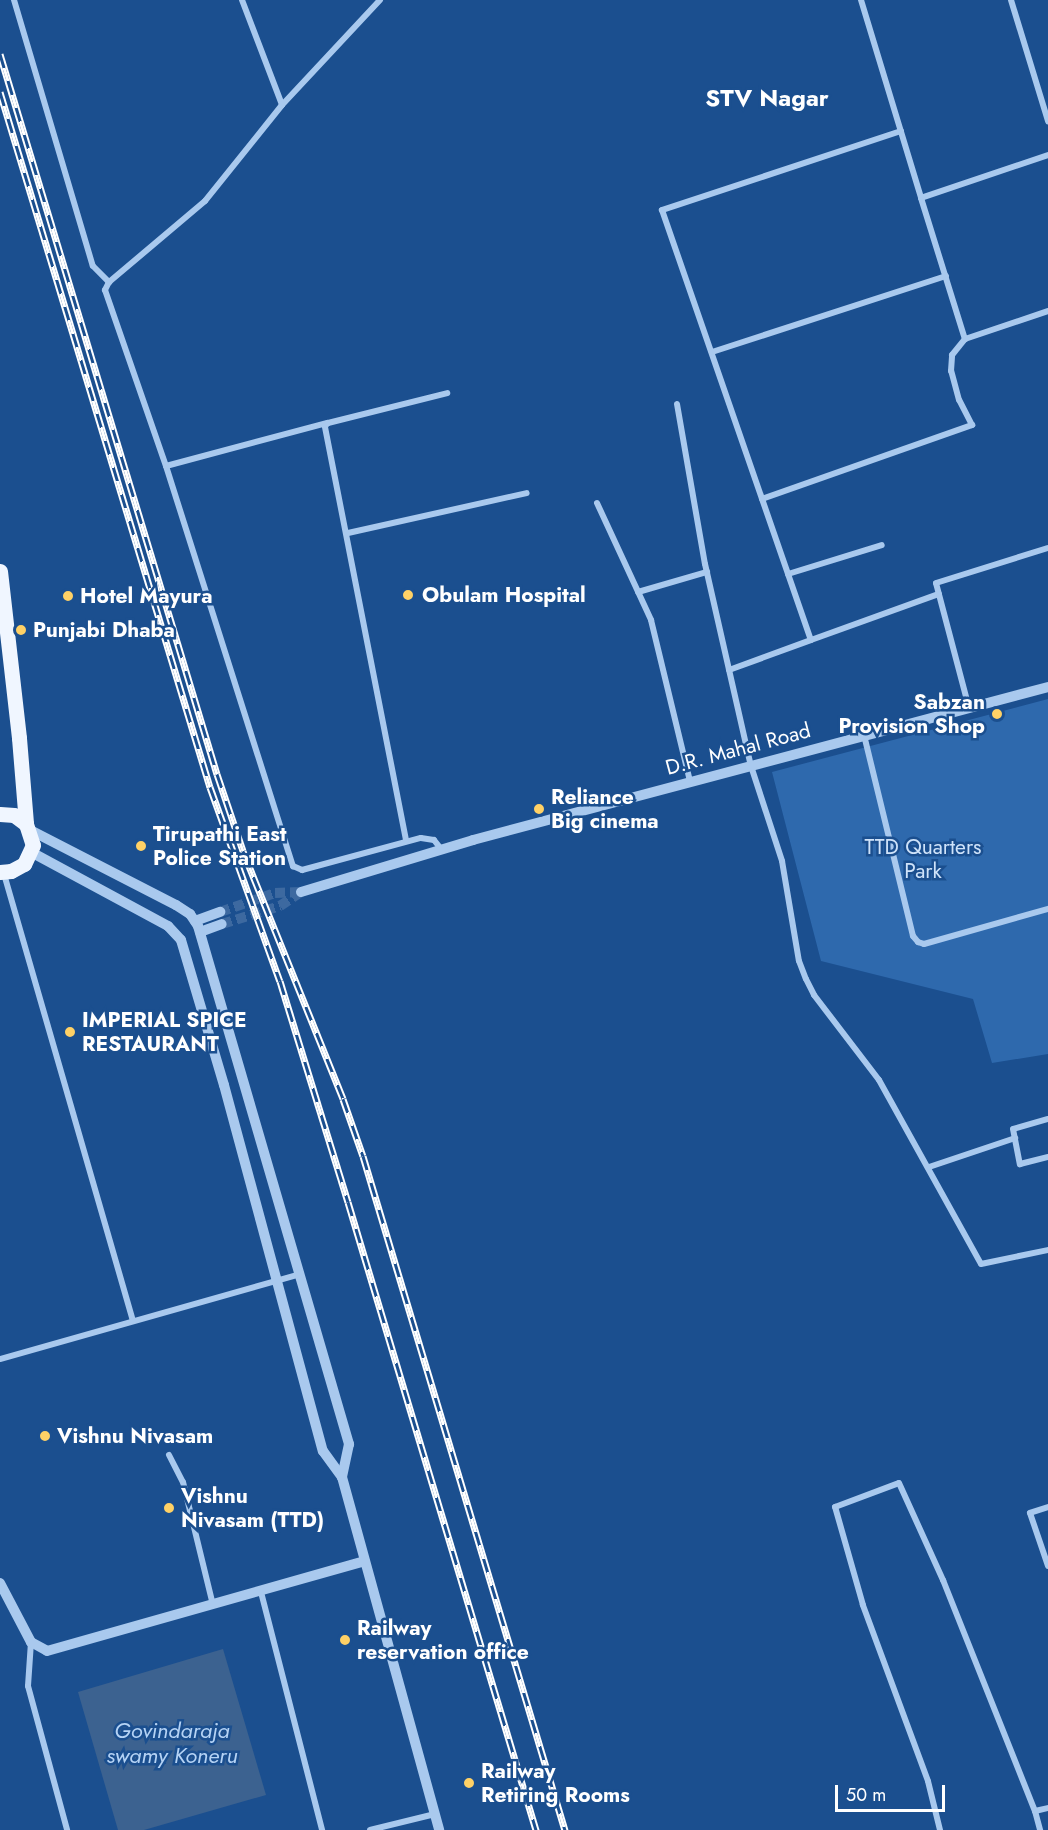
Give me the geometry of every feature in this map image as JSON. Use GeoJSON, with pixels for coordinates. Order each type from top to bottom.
{"type":"FeatureCollection","features":[{"type":"Feature","properties":{"kind":"main road"},"geometry":{"type":"LineString","coordinates":[[0,571],[31,852],[24,864],[2,872]]}},
{"type":"Feature","properties":{"kind":"main road"},"geometry":{"type":"LineString","coordinates":[[0,814],[14,815],[28,827]]}},
{"type":"Feature","properties":{"kind":"street"},"geometry":{"type":"LineString","coordinates":[[14,0],[93,266],[109,282]]}},
{"type":"Feature","properties":{"kind":"street"},"geometry":{"type":"LineString","coordinates":[[242,0],[282,105]]}},
{"type":"Feature","properties":{"kind":"street"},"geometry":{"type":"LineString","coordinates":[[380,0],[282,105],[205,201],[109,282],[106,296],[166,466],[293,866],[302,870],[421,837],[434,840],[441,849]]}},
{"type":"Feature","properties":{"kind":"street"},"geometry":{"type":"LineString","coordinates":[[861,0],[965,339]]}},
{"type":"Feature","properties":{"kind":"street"},"geometry":{"type":"LineString","coordinates":[[1011,0],[1048,121]]}},
{"type":"Feature","properties":{"kind":"street"},"geometry":{"type":"LineString","coordinates":[[811,640],[662,210],[901,131]]}},
{"type":"Feature","properties":{"kind":"street"},"geometry":{"type":"LineString","coordinates":[[921,198],[1048,155]]}},
{"type":"Feature","properties":{"kind":"street"},"geometry":{"type":"LineString","coordinates":[[712,352],[946,276]]}},
{"type":"Feature","properties":{"kind":"street"},"geometry":{"type":"LineString","coordinates":[[762,499],[972,425],[959,400],[951,371],[952,355],[965,339],[1048,311]]}},
{"type":"Feature","properties":{"kind":"street"},"geometry":{"type":"LineString","coordinates":[[166,466],[447,393]]}},
{"type":"Feature","properties":{"kind":"street"},"geometry":{"type":"LineString","coordinates":[[677,404],[707,572],[751,765],[777,844],[799,961],[806,979],[814,995],[879,1080],[981,1264],[1048,1250]]}},
{"type":"Feature","properties":{"kind":"street"},"geometry":{"type":"LineString","coordinates":[[328,423],[325,431],[348,533],[406,840]]}},
{"type":"Feature","properties":{"kind":"street"},"geometry":{"type":"LineString","coordinates":[[348,533],[527,493]]}},
{"type":"Feature","properties":{"kind":"street"},"geometry":{"type":"LineString","coordinates":[[597,503],[651,620],[690,782]]}},
{"type":"Feature","properties":{"kind":"street"},"geometry":{"type":"LineString","coordinates":[[788,574],[882,545]]}},
{"type":"Feature","properties":{"kind":"street"},"geometry":{"type":"LineString","coordinates":[[969,708],[936,583],[1048,548]]}},
{"type":"Feature","properties":{"kind":"street"},"geometry":{"type":"LineString","coordinates":[[638,592],[707,572]]}},
{"type":"Feature","properties":{"kind":"street"},"geometry":{"type":"LineString","coordinates":[[729,670],[939,594]]}},
{"type":"Feature","properties":{"kind":"street","name":"D.R. Mahal Road"},"geometry":{"type":"LineString","coordinates":[[301,892],[441,849],[1048,687]]}},
{"type":"Feature","properties":{"kind":"street"},"geometry":{"type":"LineString","coordinates":[[864,735],[913,936],[918,942],[924,944],[1048,909]]}},
{"type":"Feature","properties":{"kind":"street"},"geometry":{"type":"LineString","coordinates":[[28,827],[176,905],[195,921],[349,1444],[342,1477]]}},
{"type":"Feature","properties":{"kind":"street"},"geometry":{"type":"LineString","coordinates":[[31,852],[178,934],[224,1085],[322,1451],[342,1477],[439,1830]]}},
{"type":"Feature","properties":{"kind":"street"},"geometry":{"type":"LineString","coordinates":[[2,872],[133,1320]]}},
{"type":"Feature","properties":{"kind":"street"},"geometry":{"type":"LineString","coordinates":[[195,921],[220,912]]}},
{"type":"Feature","properties":{"kind":"street"},"geometry":{"type":"LineString","coordinates":[[200,932],[222,924]]}},
{"type":"Feature","properties":{"kind":"street"},"geometry":{"type":"LineString","coordinates":[[1048,1119],[1013,1129],[1020,1164],[1048,1157]]}},
{"type":"Feature","properties":{"kind":"street"},"geometry":{"type":"LineString","coordinates":[[929,1167],[1014,1138]]}},
{"type":"Feature","properties":{"kind":"street"},"geometry":{"type":"LineString","coordinates":[[0,1359],[300,1274]]}},
{"type":"Feature","properties":{"kind":"street"},"geometry":{"type":"LineString","coordinates":[[169,1455],[183,1482],[213,1605]]}},
{"type":"Feature","properties":{"kind":"street"},"geometry":{"type":"LineString","coordinates":[[940,1830],[928,1781],[863,1605],[835,1507],[898,1483],[943,1580],[1035,1811],[1040,1830]]}},
{"type":"Feature","properties":{"kind":"street"},"geometry":{"type":"LineString","coordinates":[[1048,1507],[1030,1513],[1048,1566]]}},
{"type":"Feature","properties":{"kind":"street"},"geometry":{"type":"LineString","coordinates":[[31,1642],[47,1651],[364,1561]]}},
{"type":"Feature","properties":{"kind":"street"},"geometry":{"type":"LineString","coordinates":[[0,1582],[31,1642],[28,1686],[67,1830]]}},
{"type":"Feature","properties":{"kind":"street"},"geometry":{"type":"LineString","coordinates":[[261,1592],[322,1830]]}},
{"type":"Feature","properties":{"kind":"street"},"geometry":{"type":"LineString","coordinates":[[1035,1811],[1048,1808]]}},
{"type":"Feature","properties":{"kind":"street"},"geometry":{"type":"LineString","coordinates":[[370,1830],[435,1814]]}},
{"type":"Feature","properties":{"kind":"green space","name":"TTD Quarters Park"},"geometry":{"type":"Polygon","coordinates":[[[1048,699],[1048,1054],[992,1063],[973,999],[821,961],[772,772],[1048,699]]]}},
{"type":"Feature","properties":{"kind":"water","name":"Govindaraja swamy Koneru"},"geometry":{"type":"Polygon","coordinates":[[[223,1649],[266,1795],[144,1830],[118,1830],[78,1692],[223,1649]]]}},
{"type":"Feature","properties":{"kind":"tunnel"},"geometry":{"type":"LineString","coordinates":[[220,912],[275,893],[301,892]]}},
{"type":"Feature","properties":{"kind":"tunnel"},"geometry":{"type":"LineString","coordinates":[[222,924],[280,906],[301,892]]}},
{"type":"Feature","properties":{"kind":"railway"},"geometry":{"type":"LineString","coordinates":[[0,54],[217,774],[243,851],[343,1099],[363,1156],[565,1830]]}},
{"type":"Feature","properties":{"kind":"railway"},"geometry":{"type":"LineString","coordinates":[[0,92],[210,787],[280,981],[536,1830]]}},
{"type":"Feature","properties":{"kind":"place","name":"Obulam Hospital"},"geometry":{"type":"Point","coordinates":[408,595]}},
{"type":"Feature","properties":{"kind":"place","name":"Hotel Mayura"},"geometry":{"type":"Point","coordinates":[68,596]}},
{"type":"Feature","properties":{"kind":"place","name":"Punjabi Dhaba"},"geometry":{"type":"Point","coordinates":[21,630]}},
{"type":"Feature","properties":{"kind":"place","name":"Sabzan Provision Shop"},"geometry":{"type":"Point","coordinates":[997,714]}},
{"type":"Feature","properties":{"kind":"place","name":"Reliance Big cinema"},"geometry":{"type":"Point","coordinates":[539,809]}},
{"type":"Feature","properties":{"kind":"place","name":"Tirupathi East Police Station"},"geometry":{"type":"Point","coordinates":[141,846]}},
{"type":"Feature","properties":{"kind":"place","name":"IMPERIAL SPICE RESTAURANT"},"geometry":{"type":"Point","coordinates":[70,1032]}},
{"type":"Feature","properties":{"kind":"place","name":"Vishnu Nivasam"},"geometry":{"type":"Point","coordinates":[45,1436]}},
{"type":"Feature","properties":{"kind":"place","name":"Vishnu Nivasam (TTD)"},"geometry":{"type":"Point","coordinates":[169,1508]}},
{"type":"Feature","properties":{"kind":"place","name":"Railway reservation office"},"geometry":{"type":"Point","coordinates":[345,1640]}},
{"type":"Feature","properties":{"kind":"place","name":"Railway Retiring Rooms"},"geometry":{"type":"Point","coordinates":[469,1783]}},
{"type":"Feature","properties":{"kind":"district","name":"STV Nagar"},"geometry":{"type":"Point","coordinates":[767,98]}}]}
